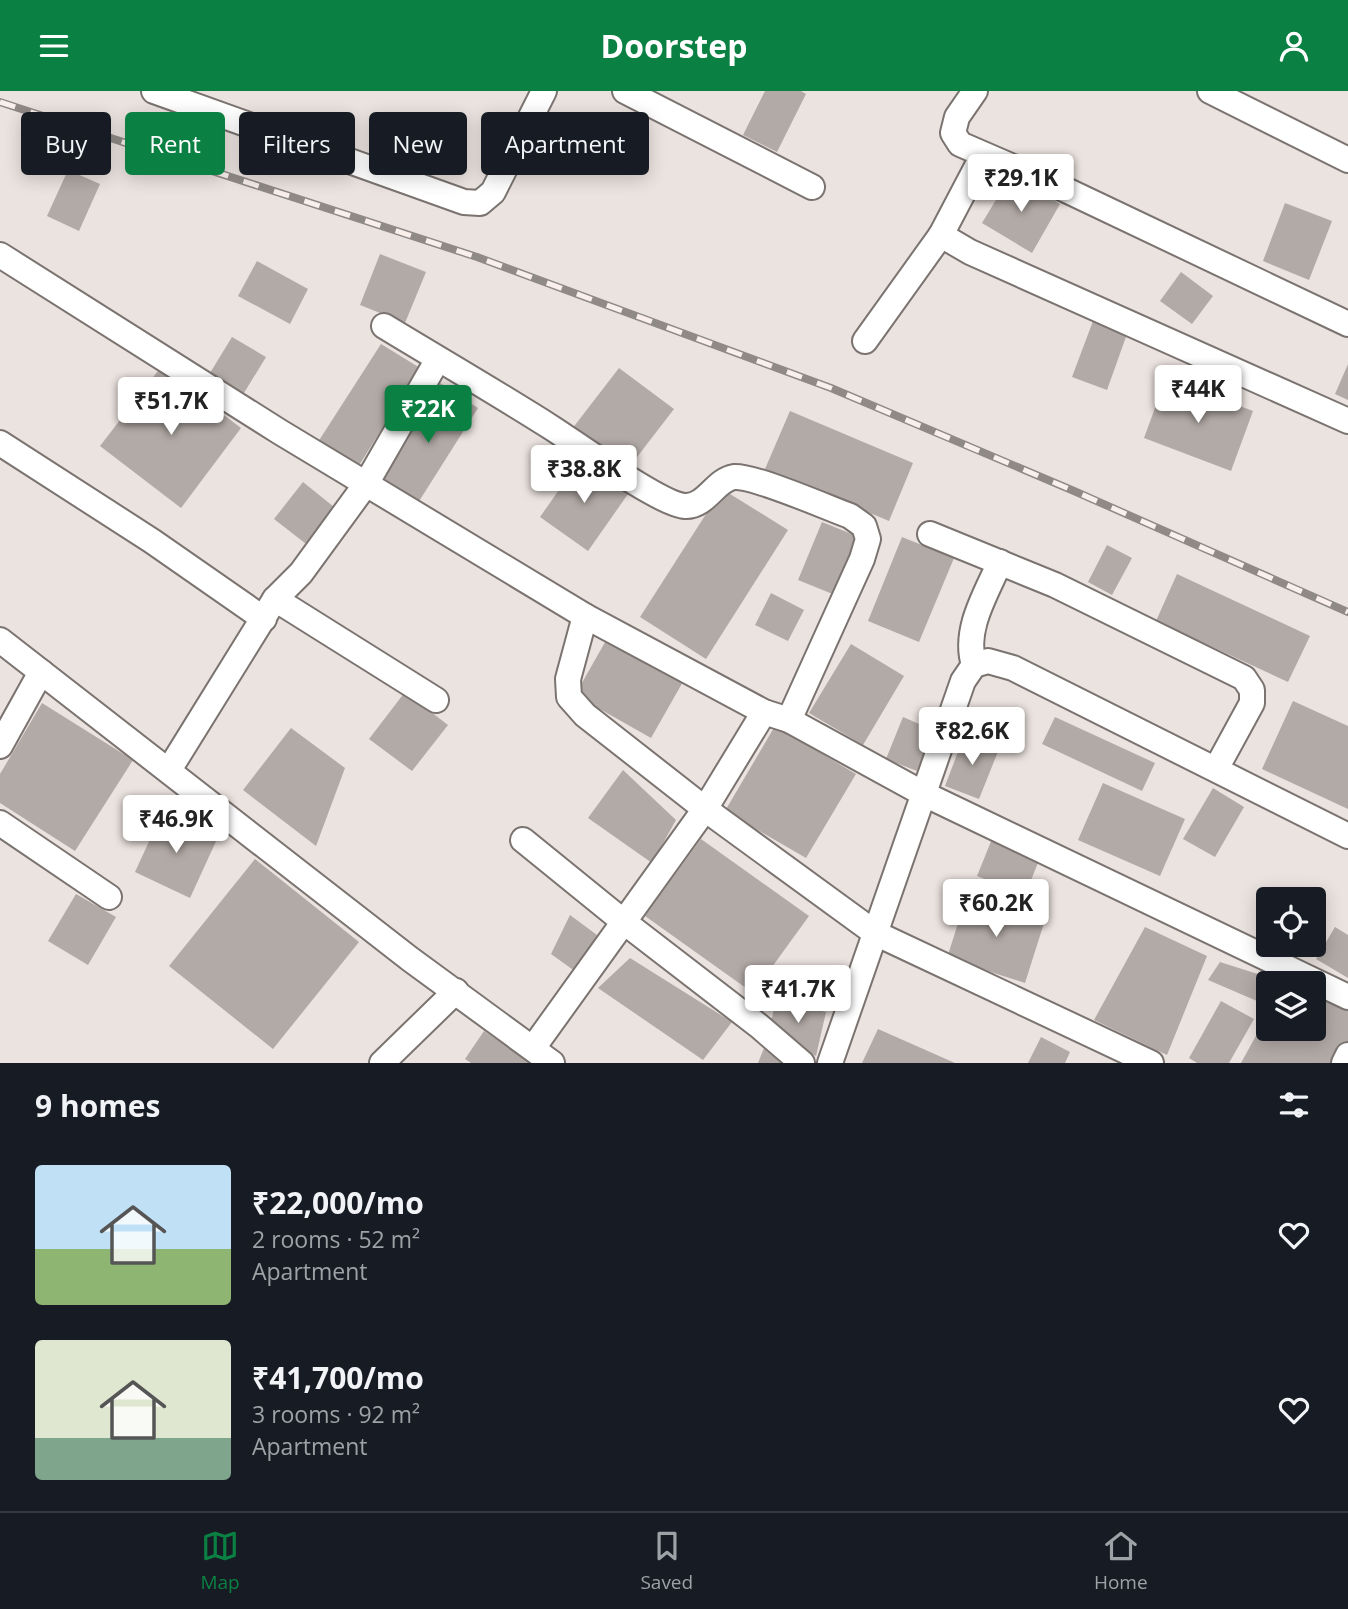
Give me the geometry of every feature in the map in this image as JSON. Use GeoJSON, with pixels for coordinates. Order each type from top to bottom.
{"type":"FeatureCollection","features":[{"type":"Feature","properties":{"kind":"street"},"geometry":{"type":"LineString","coordinates":[[154,91],[464,202],[480,203],[493,192],[544,91]]}},
{"type":"Feature","properties":{"kind":"street"},"geometry":{"type":"LineString","coordinates":[[625,91],[812,187]]}},
{"type":"Feature","properties":{"kind":"street"},"geometry":{"type":"LineString","coordinates":[[975,91],[957,117],[953,133],[960,144],[1066,190],[1348,324]]}},
{"type":"Feature","properties":{"kind":"street"},"geometry":{"type":"LineString","coordinates":[[1210,91],[1348,160]]}},
{"type":"Feature","properties":{"kind":"street"},"geometry":{"type":"LineString","coordinates":[[865,341],[941,236],[983,156]]}},
{"type":"Feature","properties":{"kind":"street"},"geometry":{"type":"LineString","coordinates":[[941,236],[970,252],[1348,421]]}},
{"type":"Feature","properties":{"kind":"street"},"geometry":{"type":"LineString","coordinates":[[0,255],[366,484],[585,615],[764,712],[789,720],[922,793],[1348,997]]}},
{"type":"Feature","properties":{"kind":"street"},"geometry":{"type":"LineString","coordinates":[[384,326],[662,498],[685,506],[701,502],[733,477],[751,479],[850,516],[864,526],[868,539],[862,559],[789,720]]}},
{"type":"Feature","properties":{"kind":"street"},"geometry":{"type":"LineString","coordinates":[[169,770],[270,609],[366,484],[438,359]]}},
{"type":"Feature","properties":{"kind":"street"},"geometry":{"type":"LineString","coordinates":[[0,443],[152,541],[436,700]]}},
{"type":"Feature","properties":{"kind":"street"},"geometry":{"type":"LineString","coordinates":[[930,534],[1055,585],[1244,678],[1252,690],[1252,703],[1216,769]]}},
{"type":"Feature","properties":{"kind":"street"},"geometry":{"type":"LineString","coordinates":[[974,665],[970,642],[973,628],[1000,562]]}},
{"type":"Feature","properties":{"kind":"street"},"geometry":{"type":"LineString","coordinates":[[585,615],[568,679],[569,697],[585,715],[705,809],[875,933],[1151,1063]]}},
{"type":"Feature","properties":{"kind":"street"},"geometry":{"type":"LineString","coordinates":[[0,640],[410,959],[542,1055],[624,922],[705,809],[764,712]]}},
{"type":"Feature","properties":{"kind":"street"},"geometry":{"type":"LineString","coordinates":[[830,1063],[922,793],[963,681],[974,665],[988,661],[1013,668],[1348,836]]}},
{"type":"Feature","properties":{"kind":"street"},"geometry":{"type":"LineString","coordinates":[[0,746],[41,672]]}},
{"type":"Feature","properties":{"kind":"street"},"geometry":{"type":"LineString","coordinates":[[0,823],[109,897]]}},
{"type":"Feature","properties":{"kind":"street"},"geometry":{"type":"LineString","coordinates":[[523,840],[802,1063]]}},
{"type":"Feature","properties":{"kind":"street"},"geometry":{"type":"LineString","coordinates":[[382,1063],[456,991]]}},
{"type":"Feature","properties":{"kind":"street"},"geometry":{"type":"LineString","coordinates":[[1344,1063],[1348,1055]]}},
{"type":"Feature","properties":{"kind":"building"},"geometry":{"type":"Polygon","coordinates":[[[765,91],[801,91],[806,94],[777,152],[743,135],[765,91]]]}},
{"type":"Feature","properties":{"kind":"building"},"geometry":{"type":"Polygon","coordinates":[[[66,175],[79,175],[100,184],[79,231],[47,216],[66,175]]]}},
{"type":"Feature","properties":{"kind":"building"},"geometry":{"type":"Polygon","coordinates":[[[1011,175],[1060,204],[1032,253],[982,223],[1011,175]]]}},
{"type":"Feature","properties":{"kind":"building"},"geometry":{"type":"Polygon","coordinates":[[[1285,203],[1332,221],[1309,280],[1263,261],[1285,203]]]}},
{"type":"Feature","properties":{"kind":"building"},"geometry":{"type":"Polygon","coordinates":[[[380,254],[426,272],[405,323],[360,305],[380,254]]]}},
{"type":"Feature","properties":{"kind":"building"},"geometry":{"type":"Polygon","coordinates":[[[257,261],[308,289],[290,324],[238,296],[257,261]]]}},
{"type":"Feature","properties":{"kind":"building"},"geometry":{"type":"Polygon","coordinates":[[[1181,272],[1213,296],[1192,324],[1160,301],[1181,272]]]}},
{"type":"Feature","properties":{"kind":"building"},"geometry":{"type":"Polygon","coordinates":[[[1093,321],[1127,334],[1107,390],[1072,377],[1093,321]]]}},
{"type":"Feature","properties":{"kind":"building"},"geometry":{"type":"Polygon","coordinates":[[[232,337],[266,357],[244,393],[210,373],[232,337]]]}},
{"type":"Feature","properties":{"kind":"building"},"geometry":{"type":"Polygon","coordinates":[[[381,344],[420,368],[358,467],[318,442],[381,344]]]}},
{"type":"Feature","properties":{"kind":"building"},"geometry":{"type":"Polygon","coordinates":[[[1348,364],[1348,400],[1335,394],[1348,364]]]}},
{"type":"Feature","properties":{"kind":"building"},"geometry":{"type":"Polygon","coordinates":[[[161,367],[241,428],[181,508],[100,446],[161,367]]]}},
{"type":"Feature","properties":{"kind":"building"},"geometry":{"type":"Polygon","coordinates":[[[619,368],[674,409],[627,470],[572,429],[619,368]]]}},
{"type":"Feature","properties":{"kind":"building"},"geometry":{"type":"Polygon","coordinates":[[[1166,378],[1253,411],[1231,471],[1144,438],[1166,378]]]}},
{"type":"Feature","properties":{"kind":"building"},"geometry":{"type":"Polygon","coordinates":[[[440,383],[478,408],[416,506],[377,481],[440,383]]]}},
{"type":"Feature","properties":{"kind":"building"},"geometry":{"type":"Polygon","coordinates":[[[790,411],[913,463],[889,521],[765,469],[790,411]]]}},
{"type":"Feature","properties":{"kind":"building"},"geometry":{"type":"Polygon","coordinates":[[[580,460],[628,494],[588,551],[540,517],[580,460]]]}},
{"type":"Feature","properties":{"kind":"building"},"geometry":{"type":"Polygon","coordinates":[[[303,482],[339,511],[310,547],[274,519],[303,482]]]}},
{"type":"Feature","properties":{"kind":"building"},"geometry":{"type":"Polygon","coordinates":[[[722,489],[788,530],[706,659],[640,617],[722,489]]]}},
{"type":"Feature","properties":{"kind":"building"},"geometry":{"type":"Polygon","coordinates":[[[822,522],[859,537],[835,595],[798,580],[822,522]]]}},
{"type":"Feature","properties":{"kind":"building"},"geometry":{"type":"Polygon","coordinates":[[[902,537],[954,558],[919,642],[868,621],[902,537]]]}},
{"type":"Feature","properties":{"kind":"building"},"geometry":{"type":"Polygon","coordinates":[[[1107,545],[1132,558],[1112,595],[1088,582],[1107,545]]]}},
{"type":"Feature","properties":{"kind":"building"},"geometry":{"type":"Polygon","coordinates":[[[1177,574],[1310,636],[1288,682],[1156,621],[1177,574]]]}},
{"type":"Feature","properties":{"kind":"building"},"geometry":{"type":"Polygon","coordinates":[[[771,593],[804,610],[788,641],[755,625],[771,593]]]}},
{"type":"Feature","properties":{"kind":"building"},"geometry":{"type":"Polygon","coordinates":[[[608,637],[684,680],[651,738],[575,695],[608,637]]]}},
{"type":"Feature","properties":{"kind":"building"},"geometry":{"type":"Polygon","coordinates":[[[851,644],[904,676],[863,745],[809,713],[851,644]]]}},
{"type":"Feature","properties":{"kind":"building"},"geometry":{"type":"Polygon","coordinates":[[[405,692],[448,725],[412,771],[369,739],[405,692]]]}},
{"type":"Feature","properties":{"kind":"building"},"geometry":{"type":"Polygon","coordinates":[[[1293,701],[1348,726],[1348,809],[1262,769],[1293,701]]]}},
{"type":"Feature","properties":{"kind":"building"},"geometry":{"type":"Polygon","coordinates":[[[42,703],[133,760],[75,851],[0,803],[0,774],[42,703]]]}},
{"type":"Feature","properties":{"kind":"building"},"geometry":{"type":"Polygon","coordinates":[[[903,717],[933,730],[917,771],[886,759],[903,717]]]}},
{"type":"Feature","properties":{"kind":"building"},"geometry":{"type":"Polygon","coordinates":[[[1055,717],[1155,763],[1142,791],[1042,744],[1055,717]]]}},
{"type":"Feature","properties":{"kind":"building"},"geometry":{"type":"Polygon","coordinates":[[[775,726],[856,774],[806,858],[725,811],[775,726]]]}},
{"type":"Feature","properties":{"kind":"building"},"geometry":{"type":"Polygon","coordinates":[[[291,728],[345,768],[316,846],[243,790],[291,728]]]}},
{"type":"Feature","properties":{"kind":"building"},"geometry":{"type":"Polygon","coordinates":[[[964,736],[999,749],[979,799],[945,786],[964,736]]]}},
{"type":"Feature","properties":{"kind":"building"},"geometry":{"type":"Polygon","coordinates":[[[623,770],[676,820],[652,863],[588,818],[623,770]]]}},
{"type":"Feature","properties":{"kind":"building"},"geometry":{"type":"Polygon","coordinates":[[[1103,783],[1185,819],[1160,876],[1078,840],[1103,783]]]}},
{"type":"Feature","properties":{"kind":"building"},"geometry":{"type":"Polygon","coordinates":[[[1213,788],[1244,807],[1215,857],[1183,839],[1213,788]]]}},
{"type":"Feature","properties":{"kind":"building"},"geometry":{"type":"Polygon","coordinates":[[[163,811],[218,837],[190,898],[135,872],[163,811]]]}},
{"type":"Feature","properties":{"kind":"building"},"geometry":{"type":"Polygon","coordinates":[[[994,834],[1042,853],[1025,895],[977,876],[994,834]]]}},
{"type":"Feature","properties":{"kind":"building"},"geometry":{"type":"Polygon","coordinates":[[[701,839],[809,916],[753,993],[645,916],[701,839]]]}},
{"type":"Feature","properties":{"kind":"building"},"geometry":{"type":"Polygon","coordinates":[[[255,859],[359,942],[273,1049],[169,966],[255,859]]]}},
{"type":"Feature","properties":{"kind":"building"},"geometry":{"type":"Polygon","coordinates":[[[76,894],[116,917],[88,965],[48,941],[76,894]]]}},
{"type":"Feature","properties":{"kind":"building"},"geometry":{"type":"Polygon","coordinates":[[[967,895],[1045,920],[1025,983],[947,958],[967,895]]]}},
{"type":"Feature","properties":{"kind":"building"},"geometry":{"type":"Polygon","coordinates":[[[570,915],[597,935],[583,977],[551,954],[570,915]]]}},
{"type":"Feature","properties":{"kind":"building"},"geometry":{"type":"Polygon","coordinates":[[[1145,927],[1207,956],[1167,1055],[1094,1020],[1145,927]]]}},
{"type":"Feature","properties":{"kind":"building"},"geometry":{"type":"Polygon","coordinates":[[[1335,927],[1348,935],[1348,978],[1316,959],[1326,957],[1326,942],[1335,927]]]}},
{"type":"Feature","properties":{"kind":"building"},"geometry":{"type":"Polygon","coordinates":[[[630,958],[732,1022],[703,1060],[598,988],[630,958]]]}},
{"type":"Feature","properties":{"kind":"building"},"geometry":{"type":"Polygon","coordinates":[[[1220,962],[1256,973],[1256,1001],[1208,980],[1220,962]]]}},
{"type":"Feature","properties":{"kind":"building"},"geometry":{"type":"Polygon","coordinates":[[[1326,1000],[1348,1011],[1348,1048],[1341,1063],[1241,1063],[1256,1036],[1256,1041],[1326,1041],[1326,1000]]]}},
{"type":"Feature","properties":{"kind":"building"},"geometry":{"type":"Polygon","coordinates":[[[776,1001],[826,1012],[816,1056],[769,1030],[776,1001]]]}},
{"type":"Feature","properties":{"kind":"building"},"geometry":{"type":"Polygon","coordinates":[[[1221,1001],[1254,1019],[1229,1063],[1197,1063],[1189,1058],[1221,1001]]]}},
{"type":"Feature","properties":{"kind":"building"},"geometry":{"type":"Polygon","coordinates":[[[878,1029],[955,1063],[862,1063],[878,1029]]]}},
{"type":"Feature","properties":{"kind":"building"},"geometry":{"type":"Polygon","coordinates":[[[484,1031],[531,1063],[471,1063],[465,1059],[484,1031]]]}},
{"type":"Feature","properties":{"kind":"building"},"geometry":{"type":"Polygon","coordinates":[[[1041,1037],[1070,1052],[1065,1063],[1028,1063],[1041,1037]]]}},
{"type":"Feature","properties":{"kind":"building"},"geometry":{"type":"Polygon","coordinates":[[[764,1048],[785,1063],[758,1063],[764,1048]]]}},
{"type":"Feature","properties":{"kind":"railway"},"geometry":{"type":"LineString","coordinates":[[0,102],[477,257],[831,388],[1348,612]]}}]}
